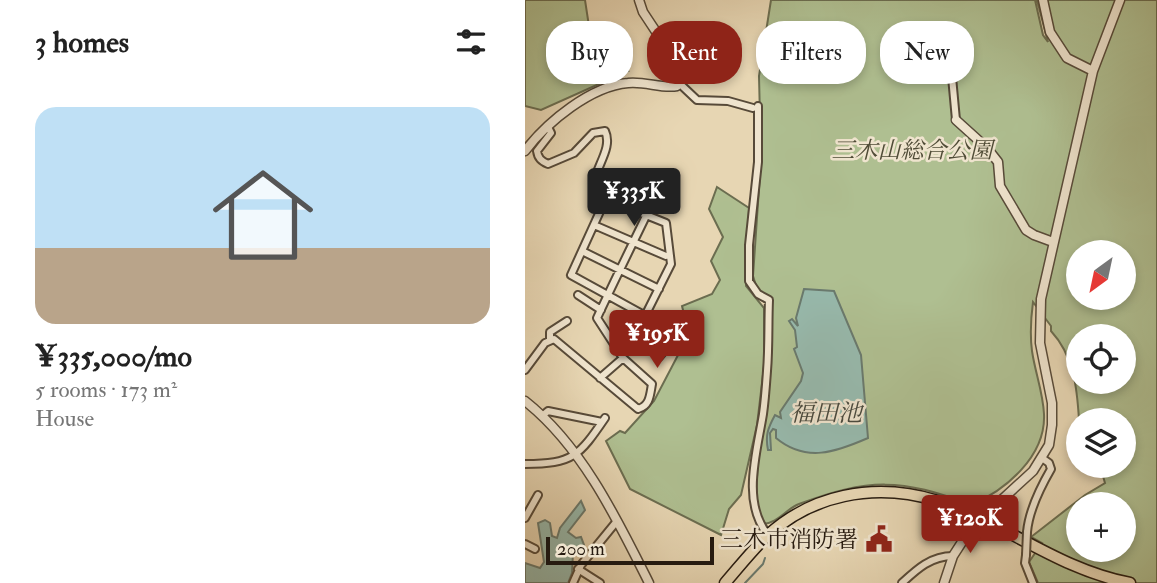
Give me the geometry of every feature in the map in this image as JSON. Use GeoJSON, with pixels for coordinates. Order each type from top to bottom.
{"type":"FeatureCollection","features":[{"type":"Feature","properties":{"kind":"main road"},"geometry":{"type":"LineString","coordinates":[[725,583],[768,535],[794,516],[828,500],[859,493],[888,491],[919,495],[956,506],[1064,562],[1112,581],[1130,583]]}},
{"type":"Feature","properties":{"kind":"street"},"geometry":{"type":"LineString","coordinates":[[639,0],[649,21]]}},
{"type":"Feature","properties":{"kind":"street"},"geometry":{"type":"LineString","coordinates":[[1043,0],[1050,32],[1067,58],[1093,71]]}},
{"type":"Feature","properties":{"kind":"street"},"geometry":{"type":"LineString","coordinates":[[944,583],[953,556],[979,518],[1033,471],[1049,445],[1052,404],[1040,343],[1041,299],[1093,71],[1120,0]]}},
{"type":"Feature","properties":{"kind":"street"},"geometry":{"type":"LineString","coordinates":[[525,150],[548,127],[594,92],[612,86],[647,83]]}},
{"type":"Feature","properties":{"kind":"street"},"geometry":{"type":"LineString","coordinates":[[650,84],[670,87],[677,84]]}},
{"type":"Feature","properties":{"kind":"street"},"geometry":{"type":"LineString","coordinates":[[680,84],[692,92],[697,100],[728,101],[753,108],[758,106],[758,162],[749,245],[749,281],[758,294],[769,300],[768,367],[762,416],[755,444],[753,500],[761,526],[768,535]]}},
{"type":"Feature","properties":{"kind":"street"},"geometry":{"type":"LineString","coordinates":[[952,84],[955,120],[998,162],[1000,186],[1022,224],[1034,235],[1053,242]]}},
{"type":"Feature","properties":{"kind":"street"},"geometry":{"type":"LineString","coordinates":[[548,127],[550,136],[537,151],[541,162],[548,164],[573,153],[593,133],[605,131],[608,138],[594,183],[596,185],[613,178],[615,183]]}},
{"type":"Feature","properties":{"kind":"street"},"geometry":{"type":"LineString","coordinates":[[549,340],[554,339],[638,409],[648,401],[652,384],[623,358],[597,318],[608,296],[633,242],[658,191],[622,181],[615,183],[606,199],[571,275],[608,296],[671,330],[674,335],[659,356]]}},
{"type":"Feature","properties":{"kind":"street"},"geometry":{"type":"LineString","coordinates":[[606,199],[666,223],[670,264],[645,316]]}},
{"type":"Feature","properties":{"kind":"street"},"geometry":{"type":"LineString","coordinates":[[594,225],[670,256]]}},
{"type":"Feature","properties":{"kind":"street"},"geometry":{"type":"LineString","coordinates":[[582,251],[659,289]]}},
{"type":"Feature","properties":{"kind":"street"},"geometry":{"type":"LineString","coordinates":[[578,295],[601,310]]}},
{"type":"Feature","properties":{"kind":"street"},"geometry":{"type":"LineString","coordinates":[[525,370],[549,340],[550,332],[567,321]]}},
{"type":"Feature","properties":{"kind":"street"},"geometry":{"type":"LineString","coordinates":[[600,378],[623,358]]}},
{"type":"Feature","properties":{"kind":"street"},"geometry":{"type":"LineString","coordinates":[[525,401],[543,416],[575,455],[617,522],[649,583]]}},
{"type":"Feature","properties":{"kind":"street"},"geometry":{"type":"LineString","coordinates":[[525,464],[568,460],[581,451],[604,420],[548,411],[543,416]]}},
{"type":"Feature","properties":{"kind":"street"},"geometry":{"type":"LineString","coordinates":[[1033,583],[1025,563],[1028,522],[1042,484],[1051,469],[1049,463],[1042,458]]}},
{"type":"Feature","properties":{"kind":"street"},"geometry":{"type":"LineString","coordinates":[[525,518],[538,495]]}},
{"type":"Feature","properties":{"kind":"street"},"geometry":{"type":"LineString","coordinates":[[573,583],[578,569],[617,522]]}},
{"type":"Feature","properties":{"kind":"street"},"geometry":{"type":"LineString","coordinates":[[525,544],[535,549]]}},
{"type":"Feature","properties":{"kind":"street"},"geometry":{"type":"LineString","coordinates":[[902,583],[919,568],[940,556],[953,556]]}},
{"type":"Feature","properties":{"kind":"street"},"geometry":{"type":"LineString","coordinates":[[578,569],[600,583]]}},
{"type":"Feature","properties":{"kind":"green space"},"geometry":{"type":"Polygon","coordinates":[[[525,0],[585,0],[588,21],[546,21],[546,84],[599,84],[541,110],[525,106],[525,0]]]}},
{"type":"Feature","properties":{"kind":"green space","name":"三木山総合公園"},"geometry":{"type":"Polygon","coordinates":[[[771,0],[1035,0],[1043,35],[1048,42],[1037,0],[1157,0],[1157,583],[1038,583],[1029,562],[1042,543],[1031,537],[1066,510],[1066,562],[1136,562],[1136,492],[1090,492],[1105,483],[1104,478],[1136,478],[1136,408],[1078,408],[1076,394],[1136,394],[1136,324],[1066,324],[1066,354],[1051,331],[1051,326],[1033,302],[1031,345],[1041,390],[1043,429],[1031,457],[1010,481],[971,505],[947,496],[904,486],[845,489],[799,504],[773,521],[763,524],[756,499],[759,437],[766,411],[771,365],[771,299],[758,292],[753,276],[761,159],[759,84],[866,84],[866,21],[768,21],[771,0]]]}},
{"type":"Feature","properties":{"kind":"green space"},"geometry":{"type":"Polygon","coordinates":[[[717,187],[749,208],[746,286],[764,308],[764,366],[757,425],[741,495],[729,509],[721,535],[630,489],[606,441],[620,431],[625,433],[654,401],[689,334],[682,306],[712,294],[720,280],[711,261],[723,237],[709,209],[717,187]]]}},
{"type":"Feature","properties":{"kind":"water","name":"福田池"},"geometry":{"type":"Polygon","coordinates":[[[804,289],[834,291],[861,355],[868,438],[833,451],[810,453],[787,446],[776,438],[776,430],[773,429],[770,433],[771,450],[768,450],[767,436],[775,415],[781,418],[780,412],[801,381],[803,373],[794,349],[797,347],[795,330],[789,321],[792,319],[798,326],[796,318],[804,289]]]}},
{"type":"Feature","properties":{"kind":"water"},"geometry":{"type":"Polygon","coordinates":[[[581,501],[585,510],[568,532],[576,538],[581,537],[584,545],[573,553],[572,573],[568,583],[525,583],[525,563],[540,568],[544,562],[538,523],[545,520],[550,523],[552,536],[557,538],[560,528],[581,501]]]}},
{"type":"Feature","properties":{"kind":"waterway"},"geometry":{"type":"LineString","coordinates":[[745,583],[763,564],[765,558]]}},
{"type":"Feature","properties":{"kind":"place","name":"三木市消防署"},"geometry":{"type":"Point","coordinates":[879,539]}}]}
